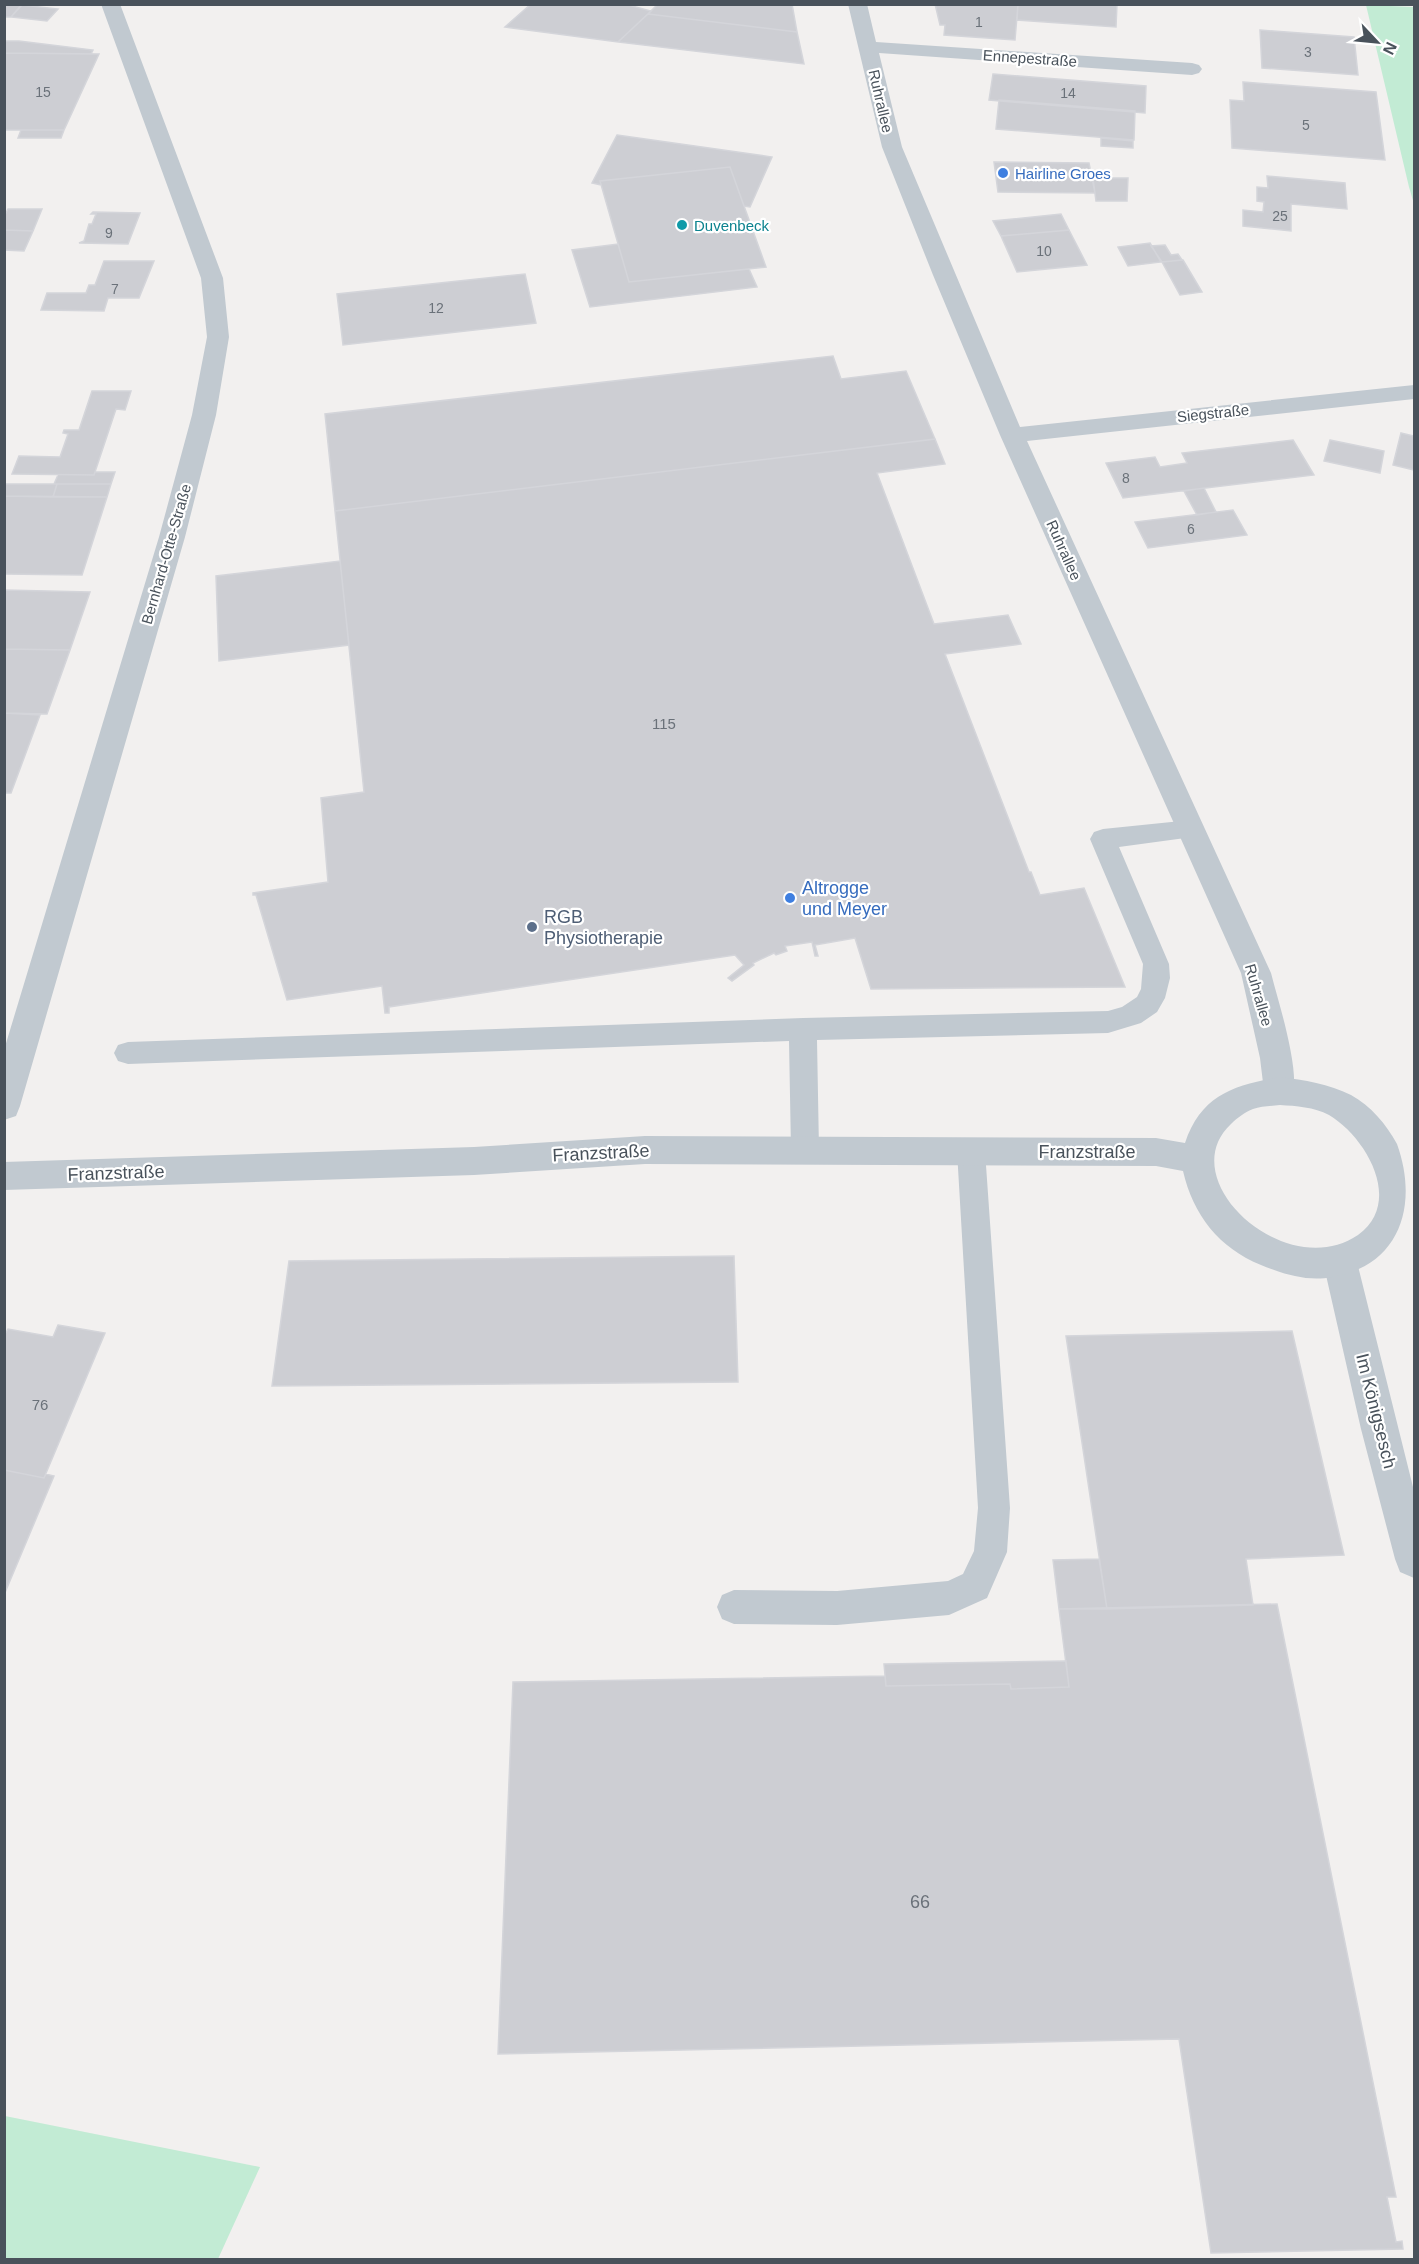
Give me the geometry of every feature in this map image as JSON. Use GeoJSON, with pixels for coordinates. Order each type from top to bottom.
{"type":"FeatureCollection","features":[{"type":"Feature","properties":{"kind":"street","name":"Bernhard-Otte-Straße"},"geometry":{"type":"LineString","coordinates":[[4,1106],[172,537],[204,416],[218,337],[212,278],[110,4]]}},
{"type":"Feature","properties":{"kind":"street","name":"Ruhrallee"},"geometry":{"type":"LineString","coordinates":[[857,4],[892,147],[1012,435],[1256,973],[1276,1058],[1280,1091]]}},
{"type":"Feature","properties":{"kind":"street","name":"Ennepestraße"},"geometry":{"type":"LineString","coordinates":[[869,47],[1192,69]]}},
{"type":"Feature","properties":{"kind":"street","name":"Siegstraße"},"geometry":{"type":"LineString","coordinates":[[1012,435],[1414,392]]}},
{"type":"Feature","properties":{"kind":"street"},"geometry":{"type":"LineString","coordinates":[[1280,1091],[1310,1094],[1340,1106],[1366,1123],[1407,1171],[1401,1202],[1392,1229],[1370,1250],[1340,1262],[1307,1264],[1273,1256],[1242,1238],[1218,1215],[1202,1188],[1198,1160],[1204,1132],[1222,1111],[1248,1096],[1280,1091]]}},
{"type":"Feature","properties":{"kind":"street","name":"Franzstraße"},"geometry":{"type":"LineString","coordinates":[[4,1176],[474,1161],[645,1150],[1156,1152],[1198,1160]]}},
{"type":"Feature","properties":{"kind":"street","name":"Im Königsesch"},"geometry":{"type":"LineString","coordinates":[[1340,1262],[1379,1429],[1414,1559]]}},
{"type":"Feature","properties":{"kind":"lane"},"geometry":{"type":"LineString","coordinates":[[128,1053],[803,1029],[1108,1022],[1135,1016],[1151,1001],[1158,986],[1156,964],[1103,839],[1191,829]]}},
{"type":"Feature","properties":{"kind":"lane"},"geometry":{"type":"LineString","coordinates":[[803,1029],[805,1150]]}},
{"type":"Feature","properties":{"kind":"lane"},"geometry":{"type":"LineString","coordinates":[[734,1607],[837,1608],[949,1598],[975,1586],[990,1552],[994,1508],[971,1151]]}},
{"type":"Feature","properties":{"kind":"green space"},"geometry":{"type":"Polygon","coordinates":[[[1366,5],[1414,7],[1414,204],[1409,187],[1366,5]]]}},
{"type":"Feature","properties":{"kind":"green space"},"geometry":{"type":"Polygon","coordinates":[[[5,2116],[260,2167],[218,2259],[5,2259],[5,2116]]]}},
{"type":"Feature","properties":{"kind":"building"},"geometry":{"type":"Polygon","coordinates":[[[4,4],[22,4],[11,17],[4,17],[4,4]]]}},
{"type":"Feature","properties":{"kind":"building"},"geometry":{"type":"Polygon","coordinates":[[[531,4],[625,4],[651,11],[618,42],[505,27],[531,4]]]}},
{"type":"Feature","properties":{"kind":"building"},"geometry":{"type":"Polygon","coordinates":[[[658,4],[792,4],[797,32],[648,14],[658,4]]]}},
{"type":"Feature","properties":{"kind":"building"},"geometry":{"type":"Polygon","coordinates":[[[935,4],[1018,4],[1015,40],[944,35],[945,25],[940,25],[935,4]]]}},
{"type":"Feature","properties":{"kind":"building"},"geometry":{"type":"Polygon","coordinates":[[[1018,4],[1117,4],[1116,27],[1017,20],[1018,4]]]}},
{"type":"Feature","properties":{"kind":"building"},"geometry":{"type":"Polygon","coordinates":[[[22,5],[58,9],[47,21],[11,17],[22,5]]]}},
{"type":"Feature","properties":{"kind":"building"},"geometry":{"type":"Polygon","coordinates":[[[648,14],[797,32],[804,64],[618,42],[648,14]]]}},
{"type":"Feature","properties":{"kind":"building"},"geometry":{"type":"Polygon","coordinates":[[[1260,30],[1354,37],[1358,75],[1262,68],[1260,30]]]}},
{"type":"Feature","properties":{"kind":"building"},"geometry":{"type":"Polygon","coordinates":[[[4,41],[93,50],[91,54],[4,53],[4,41]]]}},
{"type":"Feature","properties":{"kind":"building"},"geometry":{"type":"Polygon","coordinates":[[[4,53],[99,54],[64,130],[4,130],[4,53]]]}},
{"type":"Feature","properties":{"kind":"building"},"geometry":{"type":"Polygon","coordinates":[[[993,74],[1146,86],[1145,113],[989,100],[993,74]]]}},
{"type":"Feature","properties":{"kind":"building"},"geometry":{"type":"Polygon","coordinates":[[[1243,82],[1376,92],[1385,160],[1232,148],[1230,100],[1244,101],[1243,82]]]}},
{"type":"Feature","properties":{"kind":"building"},"geometry":{"type":"Polygon","coordinates":[[[999,100],[1135,111],[1134,140],[996,129],[999,100]]]}},
{"type":"Feature","properties":{"kind":"building"},"geometry":{"type":"Polygon","coordinates":[[[21,130],[64,130],[61,138],[18,138],[21,130]]]}},
{"type":"Feature","properties":{"kind":"building"},"geometry":{"type":"Polygon","coordinates":[[[617,135],[772,157],[750,207],[744,206],[730,167],[600,181],[601,185],[592,183],[617,135]]]}},
{"type":"Feature","properties":{"kind":"building"},"geometry":{"type":"Polygon","coordinates":[[[1101,138],[1133,141],[1133,148],[1101,146],[1101,138]]]}},
{"type":"Feature","properties":{"kind":"building"},"geometry":{"type":"Polygon","coordinates":[[[994,162],[1089,163],[1095,193],[998,192],[994,162]]]}},
{"type":"Feature","properties":{"kind":"building","name":"Duvenbeck"},"geometry":{"type":"Polygon","coordinates":[[[730,167],[766,267],[629,282],[600,181],[730,167]]]}},
{"type":"Feature","properties":{"kind":"building"},"geometry":{"type":"Polygon","coordinates":[[[1267,176],[1345,183],[1347,209],[1291,204],[1291,231],[1243,226],[1243,210],[1263,212],[1264,202],[1257,201],[1257,187],[1268,188],[1267,176]]]}},
{"type":"Feature","properties":{"kind":"building"},"geometry":{"type":"Polygon","coordinates":[[[1093,178],[1128,178],[1127,201],[1096,201],[1093,178]]]}},
{"type":"Feature","properties":{"kind":"building"},"geometry":{"type":"Polygon","coordinates":[[[8,209],[42,209],[33,231],[4,230],[4,217],[8,209]]]}},
{"type":"Feature","properties":{"kind":"building"},"geometry":{"type":"Polygon","coordinates":[[[93,212],[140,213],[128,244],[79,243],[84,241],[89,224],[92,224],[96,214],[91,214],[93,212]]]}},
{"type":"Feature","properties":{"kind":"building"},"geometry":{"type":"Polygon","coordinates":[[[1061,214],[1069,230],[1001,236],[993,221],[1061,214]]]}},
{"type":"Feature","properties":{"kind":"building"},"geometry":{"type":"Polygon","coordinates":[[[4,230],[33,231],[24,251],[4,250],[4,230]]]}},
{"type":"Feature","properties":{"kind":"building"},"geometry":{"type":"Polygon","coordinates":[[[1069,230],[1087,265],[1017,272],[1001,236],[1069,230]]]}},
{"type":"Feature","properties":{"kind":"building"},"geometry":{"type":"Polygon","coordinates":[[[1150,243],[1161,262],[1128,266],[1118,247],[1150,243]]]}},
{"type":"Feature","properties":{"kind":"building"},"geometry":{"type":"Polygon","coordinates":[[[618,244],[629,282],[749,269],[757,287],[590,307],[572,250],[618,244]]]}},
{"type":"Feature","properties":{"kind":"building"},"geometry":{"type":"Polygon","coordinates":[[[1165,245],[1171,255],[1178,254],[1182,260],[1162,262],[1151,246],[1165,245]]]}},
{"type":"Feature","properties":{"kind":"building"},"geometry":{"type":"Polygon","coordinates":[[[1183,260],[1202,292],[1180,295],[1162,262],[1183,260]]]}},
{"type":"Feature","properties":{"kind":"building"},"geometry":{"type":"Polygon","coordinates":[[[104,261],[154,261],[139,298],[108,298],[104,311],[41,310],[47,293],[86,293],[89,285],[95,285],[104,261]]]}},
{"type":"Feature","properties":{"kind":"building"},"geometry":{"type":"Polygon","coordinates":[[[525,274],[536,323],[343,345],[337,294],[525,274]]]}},
{"type":"Feature","properties":{"kind":"building"},"geometry":{"type":"Polygon","coordinates":[[[833,356],[841,379],[906,371],[935,439],[335,511],[325,414],[833,356]]]}},
{"type":"Feature","properties":{"kind":"building"},"geometry":{"type":"Polygon","coordinates":[[[92,391],[131,391],[125,410],[116,409],[94,475],[12,474],[19,456],[60,457],[68,434],[63,433],[64,430],[79,430],[92,391]]]}},
{"type":"Feature","properties":{"kind":"building"},"geometry":{"type":"Polygon","coordinates":[[[1401,433],[1414,436],[1414,470],[1393,465],[1401,433]]]}},
{"type":"Feature","properties":{"kind":"building"},"geometry":{"type":"Polygon","coordinates":[[[935,439],[945,464],[877,473],[934,624],[1008,615],[1021,644],[945,654],[1040,895],[1084,888],[1125,987],[871,989],[855,938],[815,945],[818,956],[815,956],[812,942],[785,946],[787,951],[776,955],[774,953],[753,963],[754,965],[732,981],[728,978],[744,965],[735,955],[389,1007],[389,1013],[385,1013],[382,986],[287,1000],[256,895],[253,893],[328,882],[321,798],[364,792],[335,511],[935,439]]]}},
{"type":"Feature","properties":{"kind":"building"},"geometry":{"type":"Polygon","coordinates":[[[1293,440],[1314,475],[1123,498],[1106,463],[1155,457],[1160,467],[1187,463],[1182,453],[1293,440]]]}},
{"type":"Feature","properties":{"kind":"building"},"geometry":{"type":"Polygon","coordinates":[[[1330,440],[1384,451],[1380,473],[1324,461],[1330,440]]]}},
{"type":"Feature","properties":{"kind":"building"},"geometry":{"type":"Polygon","coordinates":[[[95,472],[115,472],[111,484],[54,484],[58,475],[94,475],[95,472]]]}},
{"type":"Feature","properties":{"kind":"building"},"geometry":{"type":"Polygon","coordinates":[[[4,484],[57,484],[53,497],[4,496],[4,484]]]}},
{"type":"Feature","properties":{"kind":"building"},"geometry":{"type":"Polygon","coordinates":[[[57,484],[111,484],[107,497],[53,497],[57,484]]]}},
{"type":"Feature","properties":{"kind":"building"},"geometry":{"type":"Polygon","coordinates":[[[1204,488],[1216,512],[1197,515],[1184,491],[1204,488]]]}},
{"type":"Feature","properties":{"kind":"building"},"geometry":{"type":"Polygon","coordinates":[[[4,496],[107,497],[82,575],[4,574],[4,496]]]}},
{"type":"Feature","properties":{"kind":"building"},"geometry":{"type":"Polygon","coordinates":[[[1233,510],[1247,535],[1148,548],[1135,522],[1233,510]]]}},
{"type":"Feature","properties":{"kind":"building"},"geometry":{"type":"Polygon","coordinates":[[[340,561],[349,645],[219,661],[216,576],[340,561]]]}},
{"type":"Feature","properties":{"kind":"building"},"geometry":{"type":"Polygon","coordinates":[[[4,590],[90,592],[70,650],[4,649],[4,590]]]}},
{"type":"Feature","properties":{"kind":"building"},"geometry":{"type":"Polygon","coordinates":[[[4,649],[70,650],[47,714],[4,713],[4,649]]]}},
{"type":"Feature","properties":{"kind":"building"},"geometry":{"type":"Polygon","coordinates":[[[4,713],[40,715],[11,793],[4,793],[4,713]]]}},
{"type":"Feature","properties":{"kind":"building"},"geometry":{"type":"Polygon","coordinates":[[[734,1256],[738,1382],[272,1386],[289,1261],[734,1256]]]}},
{"type":"Feature","properties":{"kind":"building"},"geometry":{"type":"Polygon","coordinates":[[[58,1325],[105,1333],[44,1478],[4,1470],[4,1336],[8,1329],[53,1337],[58,1325]]]}},
{"type":"Feature","properties":{"kind":"building"},"geometry":{"type":"Polygon","coordinates":[[[1292,1331],[1344,1555],[1246,1559],[1253,1605],[1107,1609],[1066,1336],[1292,1331]]]}},
{"type":"Feature","properties":{"kind":"building"},"geometry":{"type":"Polygon","coordinates":[[[4,1470],[44,1478],[46,1474],[54,1476],[4,1595],[4,1470]]]}},
{"type":"Feature","properties":{"kind":"building"},"geometry":{"type":"Polygon","coordinates":[[[1099,1559],[1107,1609],[1059,1609],[1053,1560],[1099,1559]]]}},
{"type":"Feature","properties":{"kind":"building"},"geometry":{"type":"Polygon","coordinates":[[[1277,1604],[1396,2197],[1387,2197],[1396,2242],[1402,2241],[1403,2249],[1211,2253],[1179,2039],[498,2054],[513,1682],[885,1676],[886,1686],[1010,1684],[1011,1689],[1069,1687],[1059,1609],[1277,1604]]]}},
{"type":"Feature","properties":{"kind":"building"},"geometry":{"type":"Polygon","coordinates":[[[1066,1661],[1069,1687],[1011,1689],[1010,1684],[886,1686],[884,1664],[1066,1661]]]}},
{"type":"Feature","properties":{"kind":"place","name":"Hairline Groes"},"geometry":{"type":"Point","coordinates":[1003,173]}},
{"type":"Feature","properties":{"kind":"place","name":"Duvenbeck"},"geometry":{"type":"Point","coordinates":[682,225]}},
{"type":"Feature","properties":{"kind":"place","name":"Altrogge und Meyer"},"geometry":{"type":"Point","coordinates":[790,898]}},
{"type":"Feature","properties":{"kind":"place","name":"RGB Physiotherapie"},"geometry":{"type":"Point","coordinates":[532,927]}}]}
